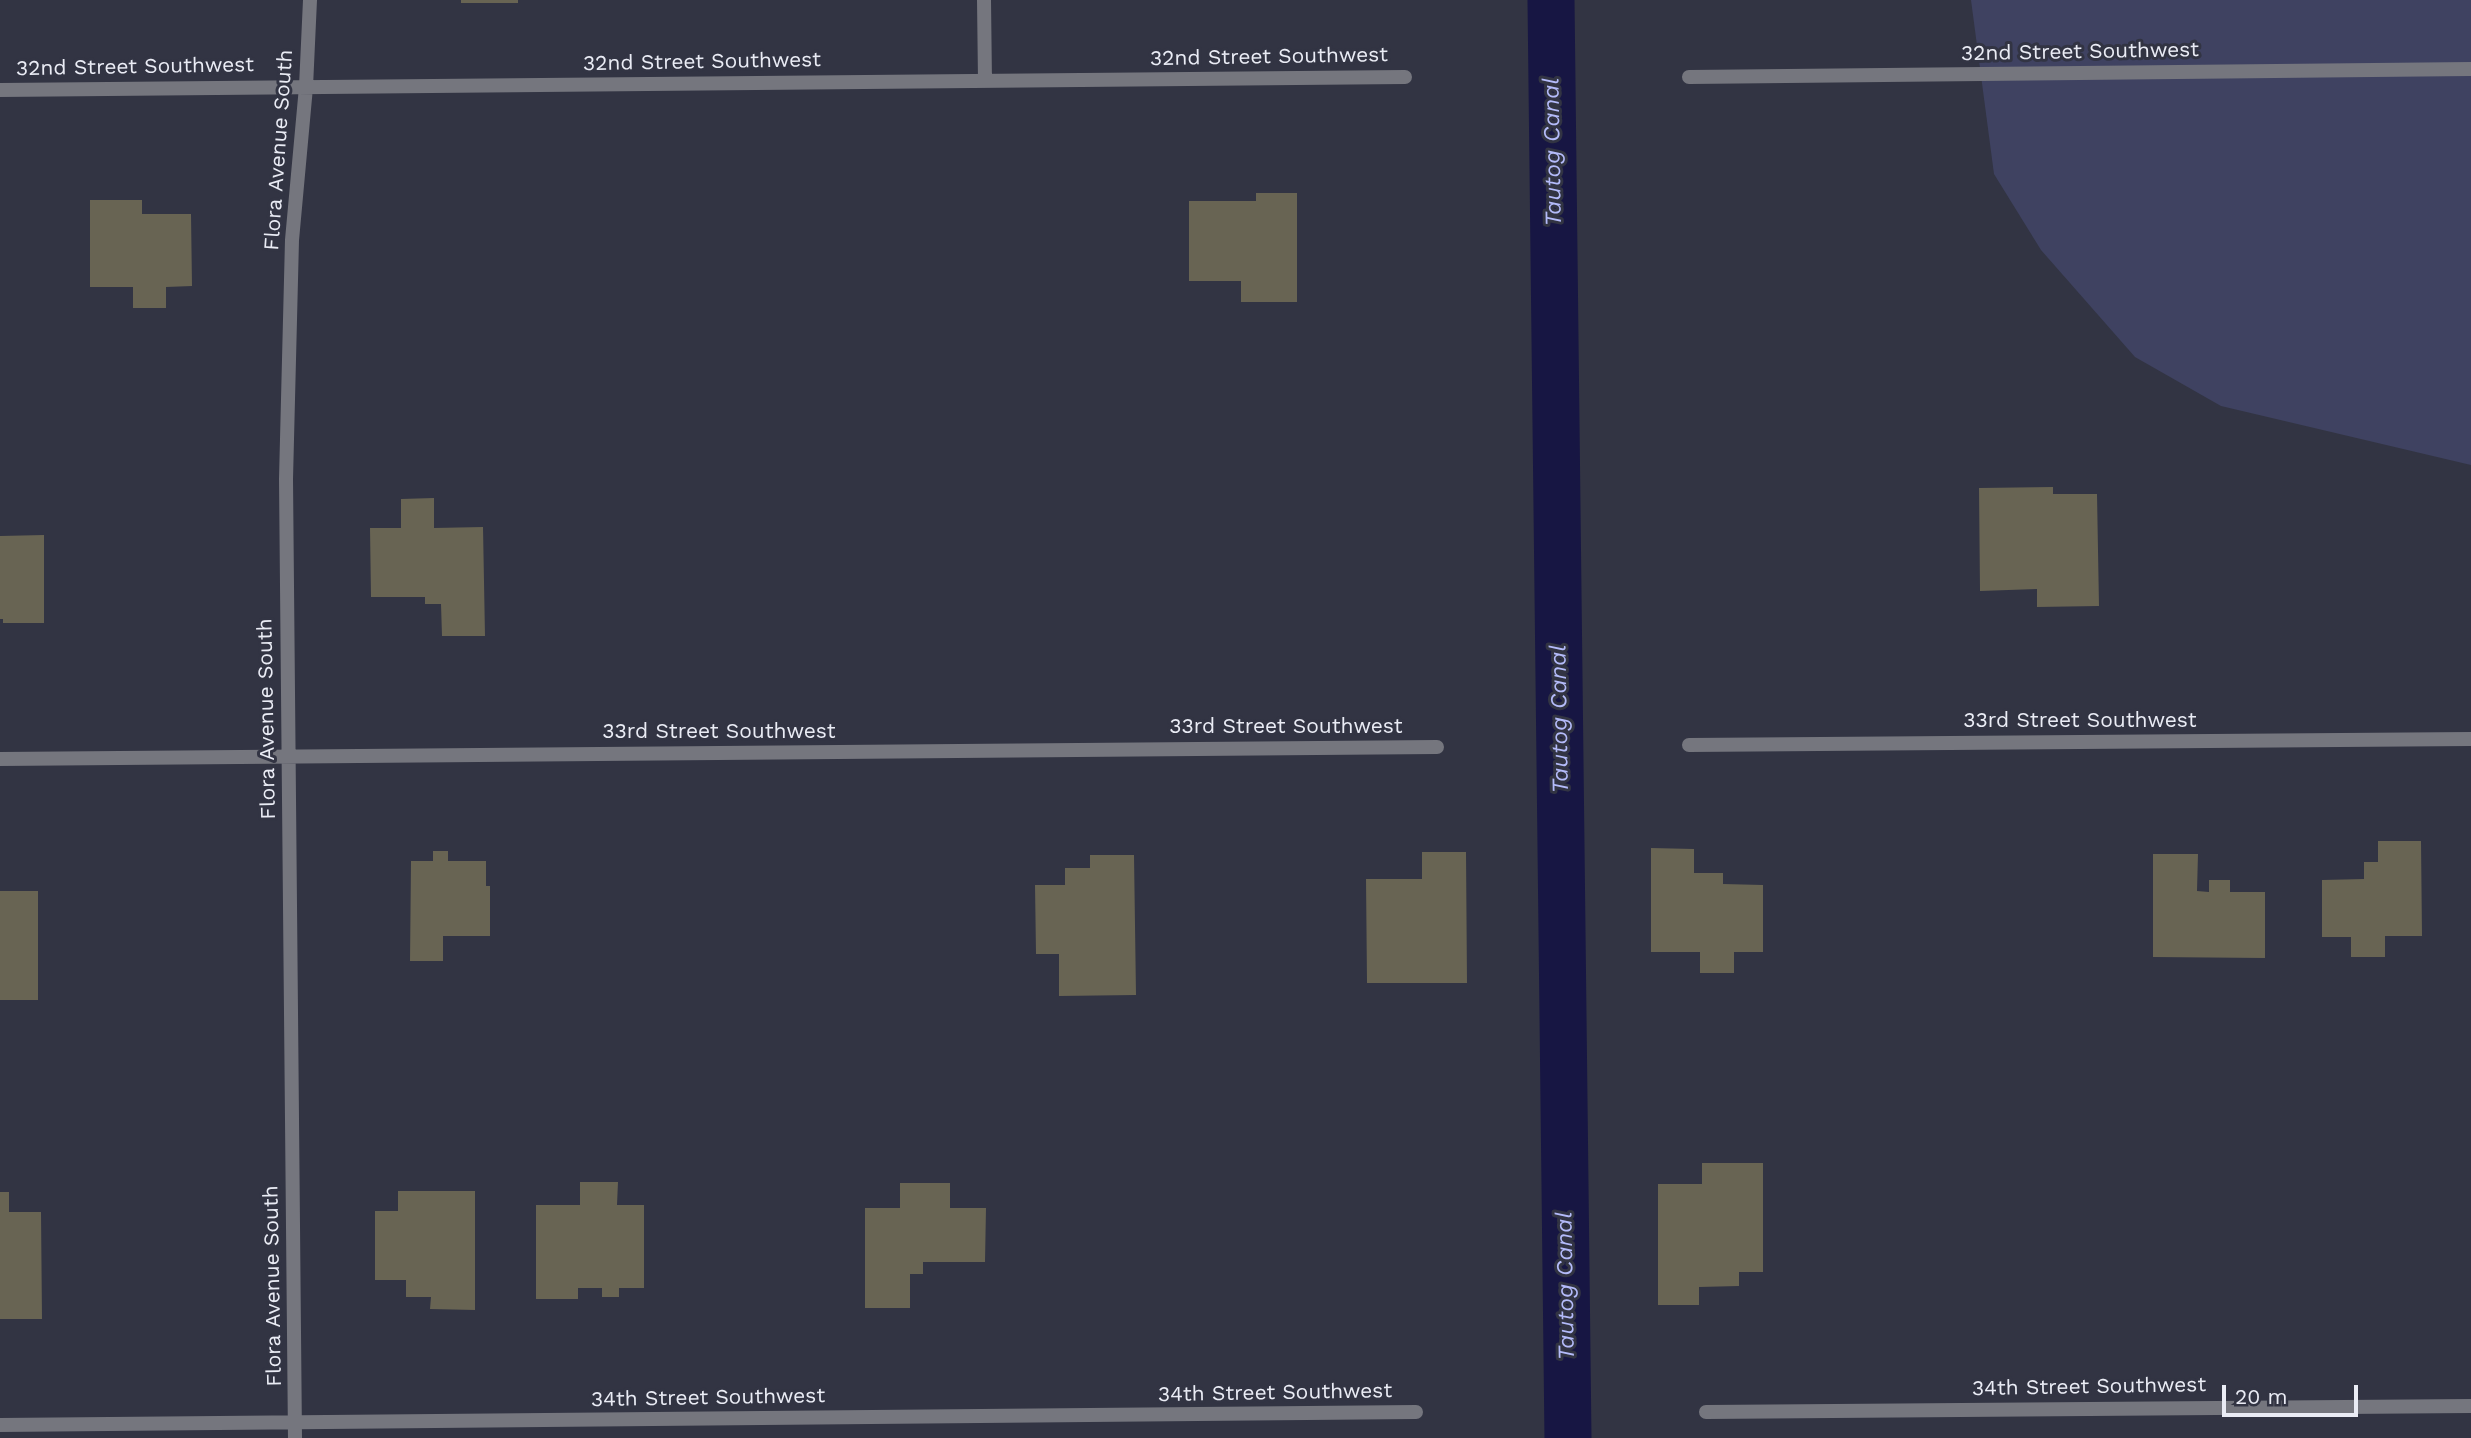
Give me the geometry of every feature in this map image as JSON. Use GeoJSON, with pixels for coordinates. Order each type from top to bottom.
{"type":"FeatureCollection","features":[{"type":"Feature","properties":{"kind":"street","name":"Flora Avenue South"},"geometry":{"type":"LineString","coordinates":[[295,1430],[286,479],[292,240],[306,87],[310,0]]}},
{"type":"Feature","properties":{"kind":"street"},"geometry":{"type":"LineString","coordinates":[[984,0],[985,81]]}},
{"type":"Feature","properties":{"kind":"street","name":"32nd Street Southwest"},"geometry":{"type":"LineString","coordinates":[[1689,77],[2471,69]]}},
{"type":"Feature","properties":{"kind":"street","name":"32nd Street Southwest"},"geometry":{"type":"LineString","coordinates":[[0,90],[1405,77]]}},
{"type":"Feature","properties":{"kind":"street","name":"33rd Street Southwest"},"geometry":{"type":"LineString","coordinates":[[1689,745],[2471,739]]}},
{"type":"Feature","properties":{"kind":"street","name":"33rd Street Southwest"},"geometry":{"type":"LineString","coordinates":[[0,759],[1437,747]]}},
{"type":"Feature","properties":{"kind":"street","name":"34th Street Southwest"},"geometry":{"type":"LineString","coordinates":[[1706,1412],[2471,1406]]}},
{"type":"Feature","properties":{"kind":"street","name":"34th Street Southwest"},"geometry":{"type":"LineString","coordinates":[[0,1426],[295,1430],[1416,1412]]}},
{"type":"Feature","properties":{"kind":"shaded area"},"geometry":{"type":"Polygon","coordinates":[[[1971,0],[2471,0],[2471,465],[2221,406],[2135,357],[2041,250],[1994,174],[1971,0]]]}},
{"type":"Feature","properties":{"kind":"building"},"geometry":{"type":"Polygon","coordinates":[[[461,0],[518,0],[518,3],[461,3],[461,0]]]}},
{"type":"Feature","properties":{"kind":"building"},"geometry":{"type":"Polygon","coordinates":[[[1256,193],[1297,193],[1297,302],[1241,302],[1241,281],[1189,281],[1189,201],[1256,201],[1256,193]]]}},
{"type":"Feature","properties":{"kind":"building"},"geometry":{"type":"Polygon","coordinates":[[[90,200],[142,200],[142,214],[191,214],[192,286],[166,287],[166,308],[133,308],[133,287],[90,287],[90,200]]]}},
{"type":"Feature","properties":{"kind":"building"},"geometry":{"type":"Polygon","coordinates":[[[2053,487],[2053,494],[2097,494],[2099,606],[2037,607],[2037,589],[1980,591],[1979,488],[2053,487]]]}},
{"type":"Feature","properties":{"kind":"building"},"geometry":{"type":"Polygon","coordinates":[[[434,498],[434,528],[483,527],[485,636],[442,636],[441,604],[425,604],[425,597],[371,597],[370,528],[401,528],[401,499],[434,498]]]}},
{"type":"Feature","properties":{"kind":"building"},"geometry":{"type":"Polygon","coordinates":[[[44,535],[44,623],[3,623],[3,619],[0,619],[0,536],[44,535]]]}},
{"type":"Feature","properties":{"kind":"building"},"geometry":{"type":"Polygon","coordinates":[[[2378,841],[2421,841],[2422,936],[2385,936],[2385,957],[2351,957],[2351,937],[2322,937],[2322,880],[2364,879],[2364,862],[2378,862],[2378,841]]]}},
{"type":"Feature","properties":{"kind":"building"},"geometry":{"type":"Polygon","coordinates":[[[1651,848],[1694,849],[1694,873],[1723,873],[1723,884],[1763,885],[1763,952],[1734,952],[1734,973],[1700,973],[1700,952],[1651,952],[1651,848]]]}},
{"type":"Feature","properties":{"kind":"building"},"geometry":{"type":"Polygon","coordinates":[[[433,851],[448,851],[448,861],[486,861],[486,886],[490,886],[490,936],[443,936],[443,961],[410,961],[411,861],[433,861],[433,851]]]}},
{"type":"Feature","properties":{"kind":"building"},"geometry":{"type":"Polygon","coordinates":[[[1422,852],[1466,852],[1467,983],[1367,983],[1366,879],[1422,879],[1422,852]]]}},
{"type":"Feature","properties":{"kind":"building"},"geometry":{"type":"Polygon","coordinates":[[[2153,854],[2198,854],[2197,891],[2209,892],[2209,880],[2230,880],[2230,892],[2265,892],[2265,958],[2153,957],[2153,854]]]}},
{"type":"Feature","properties":{"kind":"building"},"geometry":{"type":"Polygon","coordinates":[[[1090,855],[1134,855],[1136,995],[1059,996],[1059,954],[1036,954],[1035,885],[1065,885],[1065,868],[1090,868],[1090,855]]]}},
{"type":"Feature","properties":{"kind":"building"},"geometry":{"type":"Polygon","coordinates":[[[0,891],[38,891],[38,1000],[0,1000],[0,891]]]}},
{"type":"Feature","properties":{"kind":"building"},"geometry":{"type":"Polygon","coordinates":[[[1702,1163],[1763,1163],[1763,1272],[1739,1272],[1739,1286],[1699,1287],[1699,1305],[1658,1305],[1658,1184],[1702,1184],[1702,1163]]]}},
{"type":"Feature","properties":{"kind":"building"},"geometry":{"type":"Polygon","coordinates":[[[580,1182],[618,1182],[617,1205],[644,1205],[644,1288],[619,1288],[619,1297],[602,1297],[602,1288],[578,1288],[578,1299],[536,1299],[536,1205],[580,1205],[580,1182]]]}},
{"type":"Feature","properties":{"kind":"building"},"geometry":{"type":"Polygon","coordinates":[[[900,1183],[950,1183],[950,1208],[986,1208],[985,1262],[923,1262],[923,1274],[910,1274],[910,1308],[865,1308],[865,1208],[900,1208],[900,1183]]]}},
{"type":"Feature","properties":{"kind":"building"},"geometry":{"type":"Polygon","coordinates":[[[398,1191],[475,1191],[475,1310],[430,1309],[431,1297],[406,1297],[406,1280],[375,1280],[375,1211],[398,1211],[398,1191]]]}},
{"type":"Feature","properties":{"kind":"building"},"geometry":{"type":"Polygon","coordinates":[[[0,1192],[9,1192],[9,1212],[41,1212],[42,1319],[0,1319],[0,1192]]]}},
{"type":"Feature","properties":{"kind":"waterway","name":"Tautog Canal"},"geometry":{"type":"LineString","coordinates":[[1551,0],[1568,1438]]}}]}
